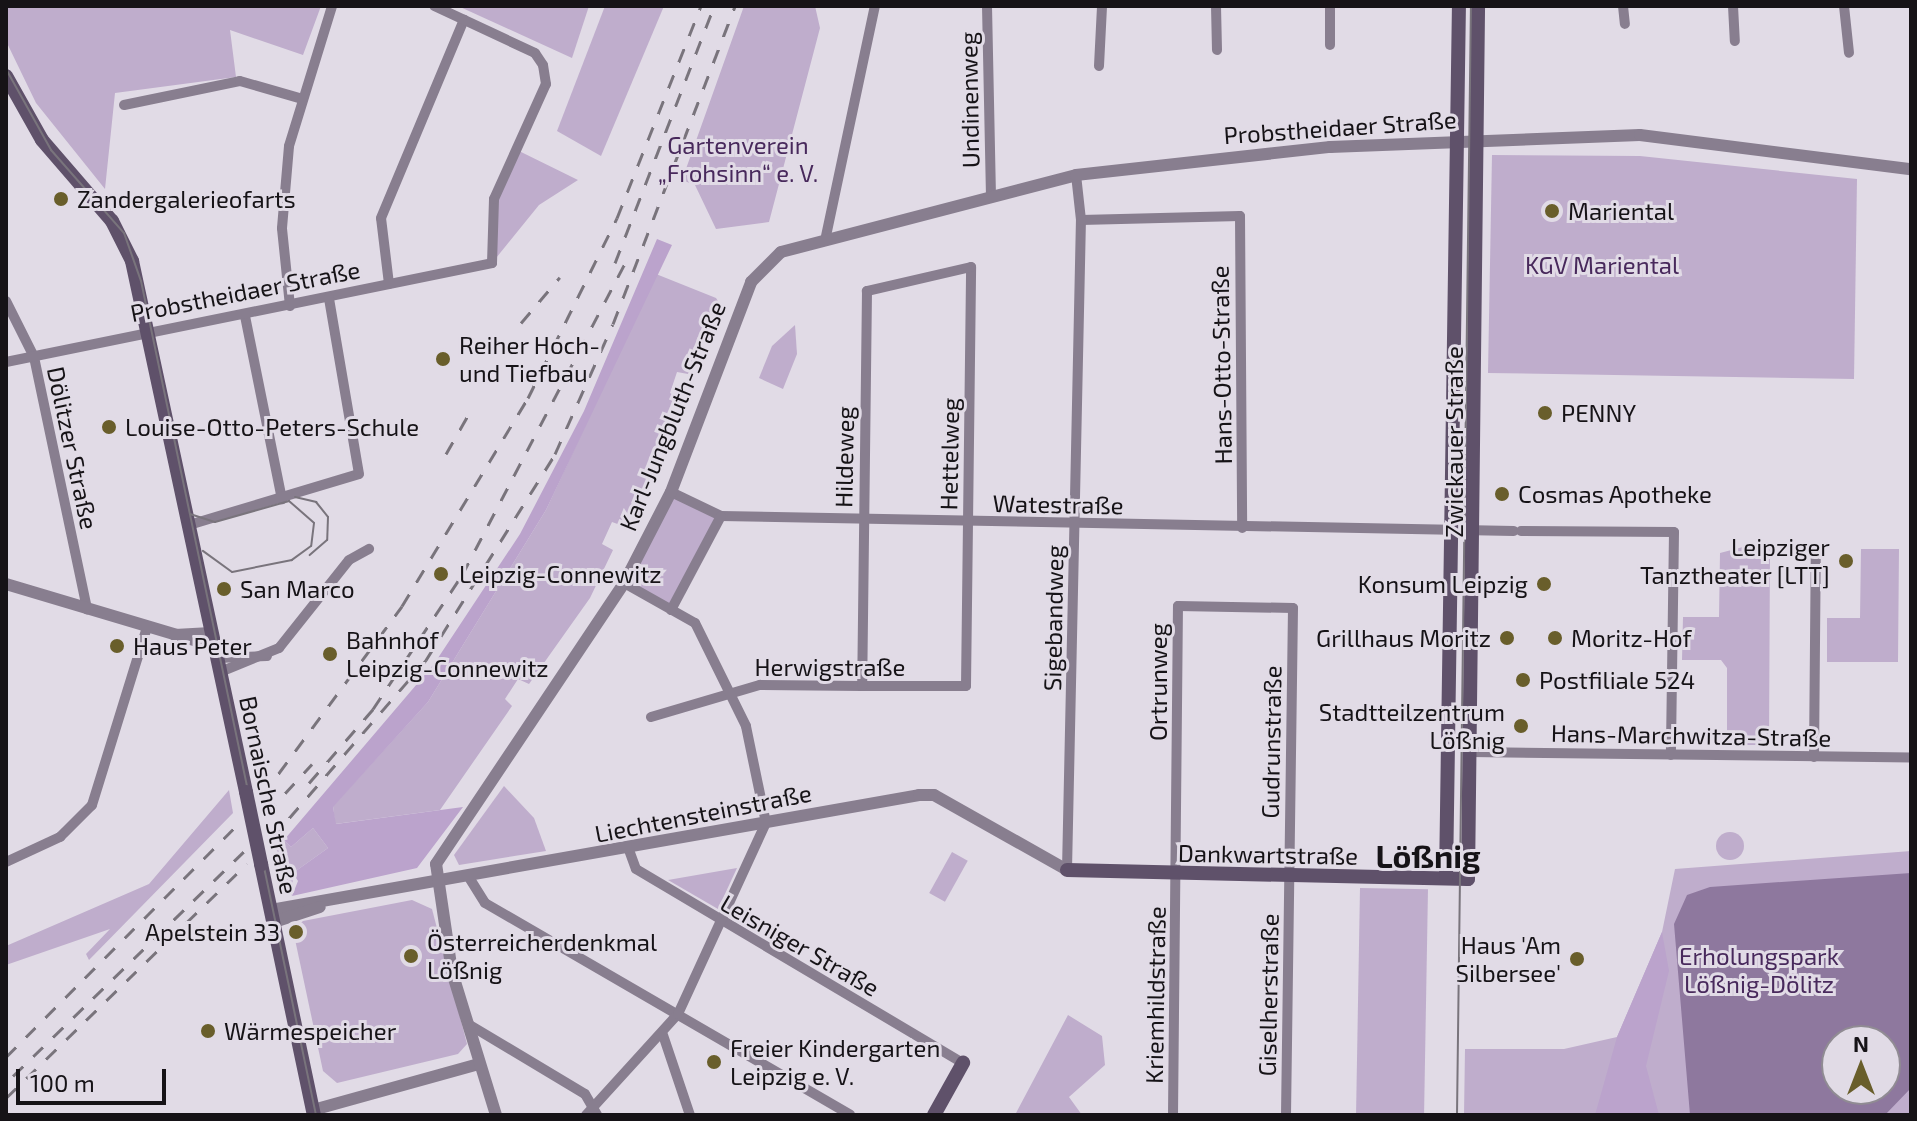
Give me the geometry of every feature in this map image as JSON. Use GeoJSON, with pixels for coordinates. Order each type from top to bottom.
{"type":"FeatureCollection","features":[{"type":"Feature","properties":{"kind":"main road","name":"Zwickauer Straße"},"geometry":{"type":"LineString","coordinates":[[1446,878],[1459,6]]}},
{"type":"Feature","properties":{"kind":"main road","name":"Zwickauer Straße"},"geometry":{"type":"LineString","coordinates":[[1468,879],[1476,530],[1480,139],[1478,6]]}},
{"type":"Feature","properties":{"kind":"main road","name":"Bornaische Straße"},"geometry":{"type":"LineString","coordinates":[[6,76],[42,140],[119,232],[151,333],[313,1112]]}},
{"type":"Feature","properties":{"kind":"main road","name":"Dankwartstraße"},"geometry":{"type":"LineString","coordinates":[[1067,870],[1176,875],[1468,879]]}},
{"type":"Feature","properties":{"kind":"main road"},"geometry":{"type":"LineString","coordinates":[[934,1115],[963,1063]]}},
{"type":"Feature","properties":{"kind":"street"},"geometry":{"type":"LineString","coordinates":[[290,306],[283,186],[299,98],[332,6]]}},
{"type":"Feature","properties":{"kind":"street"},"geometry":{"type":"LineString","coordinates":[[389,284],[381,218],[464,20],[434,6]]}},
{"type":"Feature","properties":{"kind":"street"},"geometry":{"type":"LineString","coordinates":[[826,236],[875,6]]}},
{"type":"Feature","properties":{"kind":"street","name":"Undinenweg"},"geometry":{"type":"LineString","coordinates":[[987,6],[991,194]]}},
{"type":"Feature","properties":{"kind":"street"},"geometry":{"type":"LineString","coordinates":[[1099,66],[1102,6]]}},
{"type":"Feature","properties":{"kind":"street"},"geometry":{"type":"LineString","coordinates":[[1216,6],[1217,50]]}},
{"type":"Feature","properties":{"kind":"street"},"geometry":{"type":"LineString","coordinates":[[1330,6],[1330,45]]}},
{"type":"Feature","properties":{"kind":"street"},"geometry":{"type":"LineString","coordinates":[[1623,6],[1625,24]]}},
{"type":"Feature","properties":{"kind":"street"},"geometry":{"type":"LineString","coordinates":[[1733,6],[1735,41]]}},
{"type":"Feature","properties":{"kind":"street"},"geometry":{"type":"LineString","coordinates":[[1844,6],[1849,53]]}},
{"type":"Feature","properties":{"kind":"street","name":"Probstheidaer Straße"},"geometry":{"type":"LineString","coordinates":[[6,362],[245,316],[492,263],[494,199],[546,84],[535,53],[464,20]]}},
{"type":"Feature","properties":{"kind":"street"},"geometry":{"type":"LineString","coordinates":[[124,105],[240,81],[299,98]]}},
{"type":"Feature","properties":{"kind":"street","name":"Probstheidaer Straße"},"geometry":{"type":"LineString","coordinates":[[781,252],[826,236],[1076,175],[1459,139],[1640,135],[1911,169]]}},
{"type":"Feature","properties":{"kind":"street","name":"Sigebandweg"},"geometry":{"type":"LineString","coordinates":[[1067,870],[1081,220],[1076,175]]}},
{"type":"Feature","properties":{"kind":"street","name":"Hans-Otto-Straße"},"geometry":{"type":"LineString","coordinates":[[1081,220],[1240,216],[1242,528]]}},
{"type":"Feature","properties":{"kind":"street","name":"Karl-Jungbluth-Straße"},"geometry":{"type":"LineString","coordinates":[[434,885],[440,854],[624,583],[671,492],[751,282],[781,252]]}},
{"type":"Feature","properties":{"kind":"street","name":"Hettelweg"},"geometry":{"type":"LineString","coordinates":[[928,274],[971,267],[966,686]]}},
{"type":"Feature","properties":{"kind":"street","name":"Hildeweg"},"geometry":{"type":"LineString","coordinates":[[862,686],[867,291],[928,274]]}},
{"type":"Feature","properties":{"kind":"street"},"geometry":{"type":"LineString","coordinates":[[189,525],[359,474],[329,298]]}},
{"type":"Feature","properties":{"kind":"street","name":"Dölitzer Straße"},"geometry":{"type":"LineString","coordinates":[[6,301],[34,357],[87,609]]}},
{"type":"Feature","properties":{"kind":"street"},"geometry":{"type":"LineString","coordinates":[[245,316],[282,499]]}},
{"type":"Feature","properties":{"kind":"street","name":"Watestraße"},"geometry":{"type":"LineString","coordinates":[[671,492],[721,516],[1242,528],[1674,532],[1671,755]]}},
{"type":"Feature","properties":{"kind":"street"},"geometry":{"type":"LineString","coordinates":[[671,610],[721,516]]}},
{"type":"Feature","properties":{"kind":"street"},"geometry":{"type":"LineString","coordinates":[[1814,757],[1816,548]]}},
{"type":"Feature","properties":{"kind":"street","name":"Bornaische Straße"},"geometry":{"type":"LineString","coordinates":[[216,652],[269,656],[349,560],[369,549]]}},
{"type":"Feature","properties":{"kind":"street"},"geometry":{"type":"LineString","coordinates":[[586,1115],[597,1110],[678,1014],[724,925],[766,823],[746,726],[695,623],[624,583]]}},
{"type":"Feature","properties":{"kind":"street"},"geometry":{"type":"LineString","coordinates":[[6,584],[147,627],[216,652]]}},
{"type":"Feature","properties":{"kind":"street","name":"Ortrunweg"},"geometry":{"type":"LineString","coordinates":[[1176,875],[1178,606],[1293,608]]}},
{"type":"Feature","properties":{"kind":"street","name":"Gudrunstraße"},"geometry":{"type":"LineString","coordinates":[[1289,876],[1293,608]]}},
{"type":"Feature","properties":{"kind":"street"},"geometry":{"type":"LineString","coordinates":[[6,862],[60,837],[92,805],[147,627]]}},
{"type":"Feature","properties":{"kind":"street","name":"Herwigstraße"},"geometry":{"type":"LineString","coordinates":[[651,717],[729,689],[966,686]]}},
{"type":"Feature","properties":{"kind":"street","name":"Hans-Marchwitza-Straße"},"geometry":{"type":"LineString","coordinates":[[1471,752],[1911,757]]}},
{"type":"Feature","properties":{"kind":"street","name":"Liechtensteinstraße"},"geometry":{"type":"LineString","coordinates":[[272,916],[330,902],[934,795],[1067,870]]}},
{"type":"Feature","properties":{"kind":"street","name":"Leisniger Straße"},"geometry":{"type":"LineString","coordinates":[[629,850],[636,869],[724,925],[963,1063]]}},
{"type":"Feature","properties":{"kind":"street","name":"Kriemhildstraße"},"geometry":{"type":"LineString","coordinates":[[1173,1115],[1176,875]]}},
{"type":"Feature","properties":{"kind":"street","name":"Giselherstraße"},"geometry":{"type":"LineString","coordinates":[[1286,1115],[1289,876]]}},
{"type":"Feature","properties":{"kind":"street"},"geometry":{"type":"LineString","coordinates":[[470,879],[485,903],[850,1115]]}},
{"type":"Feature","properties":{"kind":"street"},"geometry":{"type":"LineString","coordinates":[[434,885],[468,1024],[496,1115]]}},
{"type":"Feature","properties":{"kind":"street"},"geometry":{"type":"LineString","coordinates":[[468,1024],[597,1110]]}},
{"type":"Feature","properties":{"kind":"street"},"geometry":{"type":"LineString","coordinates":[[663,1035],[690,1115]]}},
{"type":"Feature","properties":{"kind":"street"},"geometry":{"type":"LineString","coordinates":[[313,1112],[479,1064]]}},
{"type":"Feature","properties":{"kind":"green space"},"geometry":{"type":"Polygon","coordinates":[[[6,6],[321,6],[303,55],[230,30],[236,77],[115,93],[105,189],[36,103],[6,41],[6,6]]]}},
{"type":"Feature","properties":{"kind":"green space"},"geometry":{"type":"Polygon","coordinates":[[[458,6],[589,6],[572,58],[458,6]]]}},
{"type":"Feature","properties":{"kind":"green space"},"geometry":{"type":"Polygon","coordinates":[[[605,6],[664,6],[601,156],[557,131],[605,6]]]}},
{"type":"Feature","properties":{"kind":"green space","name":"Gartenverein „Frohsinn“ e. V."},"geometry":{"type":"Polygon","coordinates":[[[744,6],[815,6],[820,28],[769,222],[716,229],[695,185],[682,180],[744,6]]]}},
{"type":"Feature","properties":{"kind":"green space"},"geometry":{"type":"Polygon","coordinates":[[[517,150],[578,180],[539,205],[492,263],[491,218],[517,150]]]}},
{"type":"Feature","properties":{"kind":"green space","name":"KGV Mariental"},"geometry":{"type":"Polygon","coordinates":[[[1492,155],[1640,156],[1857,179],[1854,379],[1488,373],[1492,155]]]}},
{"type":"Feature","properties":{"kind":"green space"},"geometry":{"type":"Polygon","coordinates":[[[656,274],[716,298],[723,309],[711,316],[688,374],[677,372],[670,393],[679,398],[658,459],[623,526],[612,522],[602,544],[613,550],[590,598],[529,684],[518,679],[505,699],[512,706],[440,810],[335,824],[333,806],[428,702],[546,510],[656,274]]]}},
{"type":"Feature","properties":{"kind":"green space"},"geometry":{"type":"Polygon","coordinates":[[[795,325],[797,354],[783,389],[759,378],[772,346],[795,325]]]}},
{"type":"Feature","properties":{"kind":"green space"},"geometry":{"type":"Polygon","coordinates":[[[671,492],[720,516],[676,608],[626,584],[671,492]]]}},
{"type":"Feature","properties":{"kind":"green space"},"geometry":{"type":"Polygon","coordinates":[[[1743,547],[1770,547],[1769,745],[1727,745],[1727,668],[1721,660],[1682,660],[1683,617],[1719,617],[1720,553],[1743,547]]]}},
{"type":"Feature","properties":{"kind":"green space"},"geometry":{"type":"Polygon","coordinates":[[[1861,549],[1899,549],[1898,662],[1827,662],[1827,618],[1860,618],[1861,549]]]}},
{"type":"Feature","properties":{"kind":"green space"},"geometry":{"type":"Polygon","coordinates":[[[504,786],[534,818],[546,851],[459,865],[454,855],[504,786]]]}},
{"type":"Feature","properties":{"kind":"green space"},"geometry":{"type":"Polygon","coordinates":[[[229,790],[233,813],[89,960],[86,954],[110,929],[6,965],[6,946],[149,884],[229,790]]]}},
{"type":"Feature","properties":{"kind":"green space"},"geometry":{"type":"Polygon","coordinates":[[[313,828],[328,848],[293,873],[292,896],[276,848],[284,840],[291,847],[313,828]]]}},
{"type":"Feature","properties":{"kind":"green space"},"geometry":{"type":"Polygon","coordinates":[[[1730,832],[1740,836],[1744,846],[1740,856],[1730,860],[1720,856],[1716,846],[1720,836],[1730,832]]]}},
{"type":"Feature","properties":{"kind":"green space","name":"Erholungspark Lößnig-Dölitz"},"geometry":{"type":"Polygon","coordinates":[[[1911,851],[1911,1115],[1464,1115],[1465,1049],[1564,1049],[1617,1037],[1662,932],[1675,869],[1911,851]]]}},
{"type":"Feature","properties":{"kind":"green space"},"geometry":{"type":"Polygon","coordinates":[[[952,852],[968,861],[945,902],[929,893],[952,852]]]}},
{"type":"Feature","properties":{"kind":"green space"},"geometry":{"type":"Polygon","coordinates":[[[737,868],[718,909],[668,880],[737,868]]]}},
{"type":"Feature","properties":{"kind":"green space"},"geometry":{"type":"Polygon","coordinates":[[[1360,888],[1428,889],[1424,1115],[1356,1115],[1360,888]]]}},
{"type":"Feature","properties":{"kind":"green space"},"geometry":{"type":"Polygon","coordinates":[[[412,900],[432,909],[467,1044],[458,1054],[337,1083],[323,1071],[293,930],[303,921],[412,900]]]}},
{"type":"Feature","properties":{"kind":"green space"},"geometry":{"type":"Polygon","coordinates":[[[1068,1015],[1102,1036],[1105,1065],[1069,1097],[1082,1115],[1015,1115],[1068,1015]]]}},
{"type":"Feature","properties":{"kind":"shaded area"},"geometry":{"type":"Polygon","coordinates":[[[657,239],[672,245],[546,510],[428,702],[333,807],[336,824],[463,807],[417,868],[292,896],[298,881],[293,873],[328,848],[313,828],[291,847],[284,840],[434,664],[520,534],[584,411],[657,239]]]}},
{"type":"Feature","properties":{"kind":"shaded area","name":"Erholungspark Lößnig-Dölitz"},"geometry":{"type":"Polygon","coordinates":[[[1911,873],[1911,1088],[1901,1098],[1901,1025],[1821,1025],[1821,1105],[1895,1105],[1885,1115],[1690,1115],[1674,924],[1687,895],[1710,887],[1911,873]]]}},
{"type":"Feature","properties":{"kind":"shaded area"},"geometry":{"type":"Polygon","coordinates":[[[1662,932],[1669,971],[1646,1066],[1659,1115],[1595,1115],[1617,1037],[1662,932]]]}},
{"type":"Feature","properties":{"kind":"tram line"},"geometry":{"type":"LineString","coordinates":[[1457,1115],[1471,6]]}},
{"type":"Feature","properties":{"kind":"tram line"},"geometry":{"type":"LineString","coordinates":[[6,69],[51,150],[124,233],[141,281],[316,1115]]}},
{"type":"Feature","properties":{"kind":"tram line"},"geometry":{"type":"LineString","coordinates":[[295,497],[316,502],[328,517],[327,540],[310,555]]}},
{"type":"Feature","properties":{"kind":"tram line"},"geometry":{"type":"LineString","coordinates":[[190,514],[215,522],[289,501],[314,523],[311,546],[292,560],[232,572],[203,551]]}},
{"type":"Feature","properties":{"kind":"railway"},"geometry":{"type":"LineString","coordinates":[[262,796],[402,606],[528,398],[617,218],[701,6]]}},
{"type":"Feature","properties":{"kind":"railway"},"geometry":{"type":"LineString","coordinates":[[615,263],[714,6]]}},
{"type":"Feature","properties":{"kind":"railway"},"geometry":{"type":"LineString","coordinates":[[271,839],[426,660],[555,454],[613,324],[735,6]]}},
{"type":"Feature","properties":{"kind":"railway"},"geometry":{"type":"LineString","coordinates":[[309,783],[373,709],[462,575],[629,255]]}},
{"type":"Feature","properties":{"kind":"railway"},"geometry":{"type":"LineString","coordinates":[[521,323],[560,277]]}},
{"type":"Feature","properties":{"kind":"railway"},"geometry":{"type":"LineString","coordinates":[[446,454],[471,410]]}},
{"type":"Feature","properties":{"kind":"railway"},"geometry":{"type":"LineString","coordinates":[[266,814],[312,764]]}},
{"type":"Feature","properties":{"kind":"railway"},"geometry":{"type":"LineString","coordinates":[[6,1057],[239,823]]}},
{"type":"Feature","properties":{"kind":"railway"},"geometry":{"type":"LineString","coordinates":[[13,1076],[245,850]]}},
{"type":"Feature","properties":{"kind":"railway"},"geometry":{"type":"LineString","coordinates":[[6,1098],[247,864]]}},
{"type":"Feature","properties":{"kind":"place","name":"Zandergalerieofarts"},"geometry":{"type":"Point","coordinates":[61,199]}},
{"type":"Feature","properties":{"kind":"place","name":"Mariental"},"geometry":{"type":"Point","coordinates":[1552,211]}},
{"type":"Feature","properties":{"kind":"place","name":"Reiher Hoch- und Tiefbau"},"geometry":{"type":"Point","coordinates":[443,359]}},
{"type":"Feature","properties":{"kind":"place","name":"PENNY"},"geometry":{"type":"Point","coordinates":[1545,413]}},
{"type":"Feature","properties":{"kind":"place","name":"Louise-Otto-Peters-Schule"},"geometry":{"type":"Point","coordinates":[109,427]}},
{"type":"Feature","properties":{"kind":"place","name":"Cosmas Apotheke"},"geometry":{"type":"Point","coordinates":[1502,494]}},
{"type":"Feature","properties":{"kind":"place","name":"Leipziger Tanztheater [LTT]"},"geometry":{"type":"Point","coordinates":[1846,561]}},
{"type":"Feature","properties":{"kind":"place","name":"Leipzig-Connewitz"},"geometry":{"type":"Point","coordinates":[441,574]}},
{"type":"Feature","properties":{"kind":"place","name":"Konsum Leipzig"},"geometry":{"type":"Point","coordinates":[1544,584]}},
{"type":"Feature","properties":{"kind":"place","name":"San Marco"},"geometry":{"type":"Point","coordinates":[224,589]}},
{"type":"Feature","properties":{"kind":"place","name":"Grillhaus Moritz"},"geometry":{"type":"Point","coordinates":[1507,638]}},
{"type":"Feature","properties":{"kind":"place","name":"Moritz-Hof"},"geometry":{"type":"Point","coordinates":[1555,638]}},
{"type":"Feature","properties":{"kind":"place","name":"Haus Peter"},"geometry":{"type":"Point","coordinates":[117,646]}},
{"type":"Feature","properties":{"kind":"place","name":"Bahnhof Leipzig-Connewitz"},"geometry":{"type":"Point","coordinates":[330,654]}},
{"type":"Feature","properties":{"kind":"place","name":"Postfiliale 524"},"geometry":{"type":"Point","coordinates":[1523,680]}},
{"type":"Feature","properties":{"kind":"place","name":"Stadtteilzentrum Lößnig"},"geometry":{"type":"Point","coordinates":[1521,726]}},
{"type":"Feature","properties":{"kind":"place","name":"Apelstein 33"},"geometry":{"type":"Point","coordinates":[296,932]}},
{"type":"Feature","properties":{"kind":"place","name":"Österreicherdenkmal Lößnig"},"geometry":{"type":"Point","coordinates":[411,956]}},
{"type":"Feature","properties":{"kind":"place","name":"Haus 'Am Silbersee'"},"geometry":{"type":"Point","coordinates":[1577,959]}},
{"type":"Feature","properties":{"kind":"place","name":"Wärmespeicher"},"geometry":{"type":"Point","coordinates":[208,1031]}},
{"type":"Feature","properties":{"kind":"place","name":"Freier Kindergarten Leipzig e. V."},"geometry":{"type":"Point","coordinates":[714,1062]}},
{"type":"Feature","properties":{"kind":"district","name":"Lößnig"},"geometry":{"type":"Point","coordinates":[1428,855]}}]}
